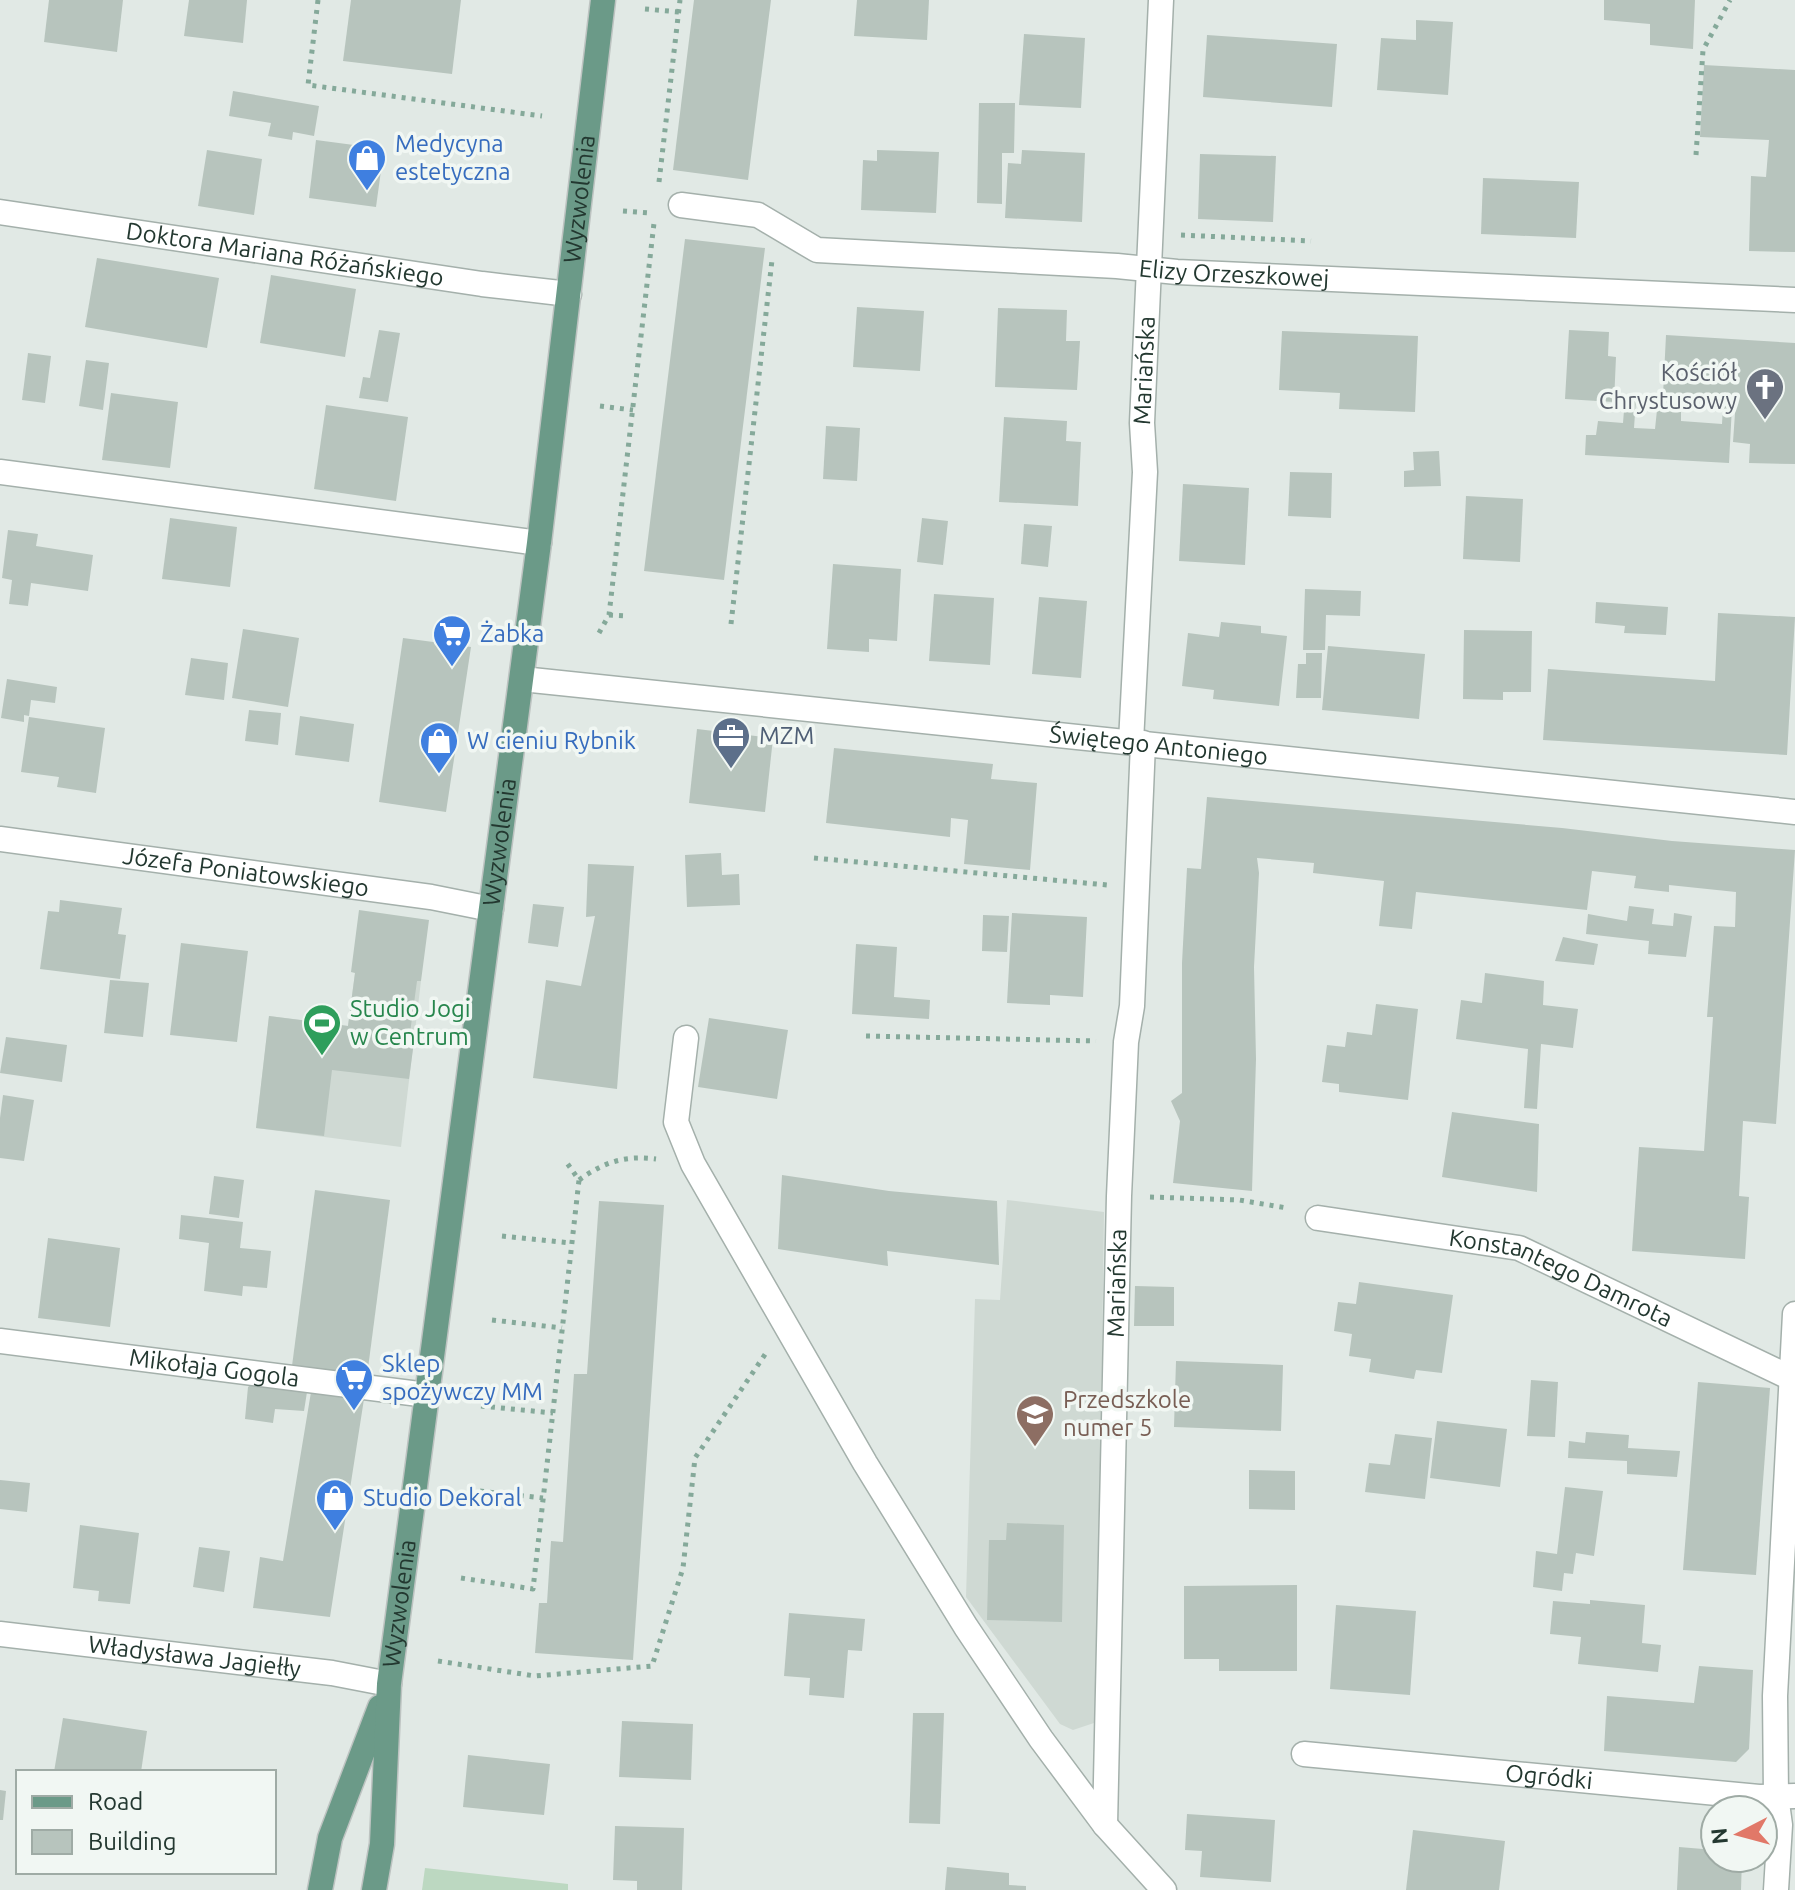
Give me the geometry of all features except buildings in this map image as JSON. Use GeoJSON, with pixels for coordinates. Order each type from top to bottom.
{"type":"FeatureCollection","features":[{"type":"Feature","properties":{"kind":"main road","name":"Wyzwolenia"},"geometry":{"type":"LineString","coordinates":[[374,1890],[382,1844],[389,1684],[522,679],[603,0]]}},
{"type":"Feature","properties":{"kind":"main road","name":"Wyzwolenia"},"geometry":{"type":"LineString","coordinates":[[320,1890],[330,1838],[389,1684]]}},
{"type":"Feature","properties":{"kind":"street","name":"Mariańska"},"geometry":{"type":"LineString","coordinates":[[1105,1825],[1119,1196],[1137,887],[1137,742],[1145,472],[1142,423],[1161,0]]}},
{"type":"Feature","properties":{"kind":"street","name":"Elizy Orzeszkowej"},"geometry":{"type":"LineString","coordinates":[[681,205],[758,215],[817,250],[1149,270],[1795,300]]}},
{"type":"Feature","properties":{"kind":"street","name":"Doktora Mariana Różańskiego"},"geometry":{"type":"LineString","coordinates":[[0,212],[482,284],[569,294]]}},
{"type":"Feature","properties":{"kind":"street"},"geometry":{"type":"LineString","coordinates":[[0,472],[539,543]]}},
{"type":"Feature","properties":{"kind":"street","name":"Świętego Antoniego"},"geometry":{"type":"LineString","coordinates":[[522,679],[1795,812]]}},
{"type":"Feature","properties":{"kind":"street","name":"Józefa Poniatowskiego"},"geometry":{"type":"LineString","coordinates":[[0,839],[431,897],[491,909]]}},
{"type":"Feature","properties":{"kind":"street"},"geometry":{"type":"LineString","coordinates":[[686,1038],[676,1122],[693,1164],[865,1463],[966,1627],[1041,1739],[1105,1825],[1164,1890]]}},
{"type":"Feature","properties":{"kind":"street","name":"Konstantego Damrota"},"geometry":{"type":"LineString","coordinates":[[1318,1218],[1519,1248],[1791,1378]]}},
{"type":"Feature","properties":{"kind":"street"},"geometry":{"type":"LineString","coordinates":[[1776,1890],[1780,1825],[1786,1796],[1775,1696],[1795,1314]]}},
{"type":"Feature","properties":{"kind":"street","name":"Mikołaja Gogola"},"geometry":{"type":"LineString","coordinates":[[0,1341],[427,1395]]}},
{"type":"Feature","properties":{"kind":"street","name":"Władysława Jagiełły"},"geometry":{"type":"LineString","coordinates":[[0,1634],[332,1673],[389,1684]]}},
{"type":"Feature","properties":{"kind":"street","name":"Ogródki"},"geometry":{"type":"LineString","coordinates":[[1304,1754],[1759,1797],[1786,1796]]}},
{"type":"Feature","properties":{"kind":"path"},"geometry":{"type":"LineString","coordinates":[[318,0],[308,85],[542,116]]}},
{"type":"Feature","properties":{"kind":"path"},"geometry":{"type":"LineString","coordinates":[[659,183],[680,0]]}},
{"type":"Feature","properties":{"kind":"path"},"geometry":{"type":"LineString","coordinates":[[1696,155],[1703,50],[1730,0]]}},
{"type":"Feature","properties":{"kind":"path"},"geometry":{"type":"LineString","coordinates":[[645,9],[679,12]]}},
{"type":"Feature","properties":{"kind":"path"},"geometry":{"type":"LineString","coordinates":[[599,633],[609,615],[655,214]]}},
{"type":"Feature","properties":{"kind":"path"},"geometry":{"type":"LineString","coordinates":[[731,624],[777,226]]}},
{"type":"Feature","properties":{"kind":"path"},"geometry":{"type":"LineString","coordinates":[[600,406],[633,410]]}},
{"type":"Feature","properties":{"kind":"path"},"geometry":{"type":"LineString","coordinates":[[609,615],[627,616]]}},
{"type":"Feature","properties":{"kind":"path"},"geometry":{"type":"LineString","coordinates":[[814,858],[1137,887]]}},
{"type":"Feature","properties":{"kind":"path"},"geometry":{"type":"LineString","coordinates":[[866,1036],[1126,1042]]}},
{"type":"Feature","properties":{"kind":"path"},"geometry":{"type":"LineString","coordinates":[[579,1180],[599,1165],[617,1159],[638,1157],[693,1164]]}},
{"type":"Feature","properties":{"kind":"path"},"geometry":{"type":"LineString","coordinates":[[461,1578],[533,1589],[579,1180],[567,1163]]}},
{"type":"Feature","properties":{"kind":"path"},"geometry":{"type":"LineString","coordinates":[[1119,1196],[1239,1200],[1305,1210],[1318,1218]]}},
{"type":"Feature","properties":{"kind":"path"},"geometry":{"type":"LineString","coordinates":[[502,1236],[571,1243]]}},
{"type":"Feature","properties":{"kind":"path"},"geometry":{"type":"LineString","coordinates":[[492,1320],[562,1328]]}},
{"type":"Feature","properties":{"kind":"path"},"geometry":{"type":"LineString","coordinates":[[438,1661],[535,1676],[652,1666],[683,1568],[695,1458],[785,1324]]}},
{"type":"Feature","properties":{"kind":"path"},"geometry":{"type":"LineString","coordinates":[[481,1406],[553,1413]]}},
{"type":"Feature","properties":{"kind":"path"},"geometry":{"type":"LineString","coordinates":[[470,1490],[543,1498]]}},
{"type":"Feature","properties":{"kind":"shaded area"},"geometry":{"type":"Polygon","coordinates":[[[355,973],[421,981],[401,1147],[256,1128],[269,1016],[348,1026],[355,973]]]}},
{"type":"Feature","properties":{"kind":"shaded area","name":"Przedszkole numer 5"},"geometry":{"type":"Polygon","coordinates":[[[1007,1200],[1104,1212],[1097,1722],[1073,1730],[1060,1724],[966,1597],[975,1299],[1000,1300],[1007,1200]]]}},
{"type":"Feature","properties":{"kind":"green space"},"geometry":{"type":"Polygon","coordinates":[[[425,1868],[568,1884],[568,1890],[422,1890],[425,1868]]]}},
{"type":"Feature","properties":{"kind":"place","name":"Medycyna estetyczna"},"geometry":{"type":"Point","coordinates":[367,192]}},
{"type":"Feature","properties":{"kind":"place","name":"Kościół Chrystusowy"},"geometry":{"type":"Point","coordinates":[1765,421]}},
{"type":"Feature","properties":{"kind":"place","name":"Żabka"},"geometry":{"type":"Point","coordinates":[452,668]}},
{"type":"Feature","properties":{"kind":"place","name":"MZM"},"geometry":{"type":"Point","coordinates":[731,770]}},
{"type":"Feature","properties":{"kind":"place","name":"W cieniu Rybnik"},"geometry":{"type":"Point","coordinates":[439,775]}},
{"type":"Feature","properties":{"kind":"place","name":"Studio Jogi w Centrum"},"geometry":{"type":"Point","coordinates":[322,1057]}},
{"type":"Feature","properties":{"kind":"place","name":"Sklep spożywczy MM"},"geometry":{"type":"Point","coordinates":[354,1412]}},
{"type":"Feature","properties":{"kind":"place","name":"Przedszkole numer 5"},"geometry":{"type":"Point","coordinates":[1035,1448]}},
{"type":"Feature","properties":{"kind":"place","name":"Studio Dekoral"},"geometry":{"type":"Point","coordinates":[335,1532]}}]}
